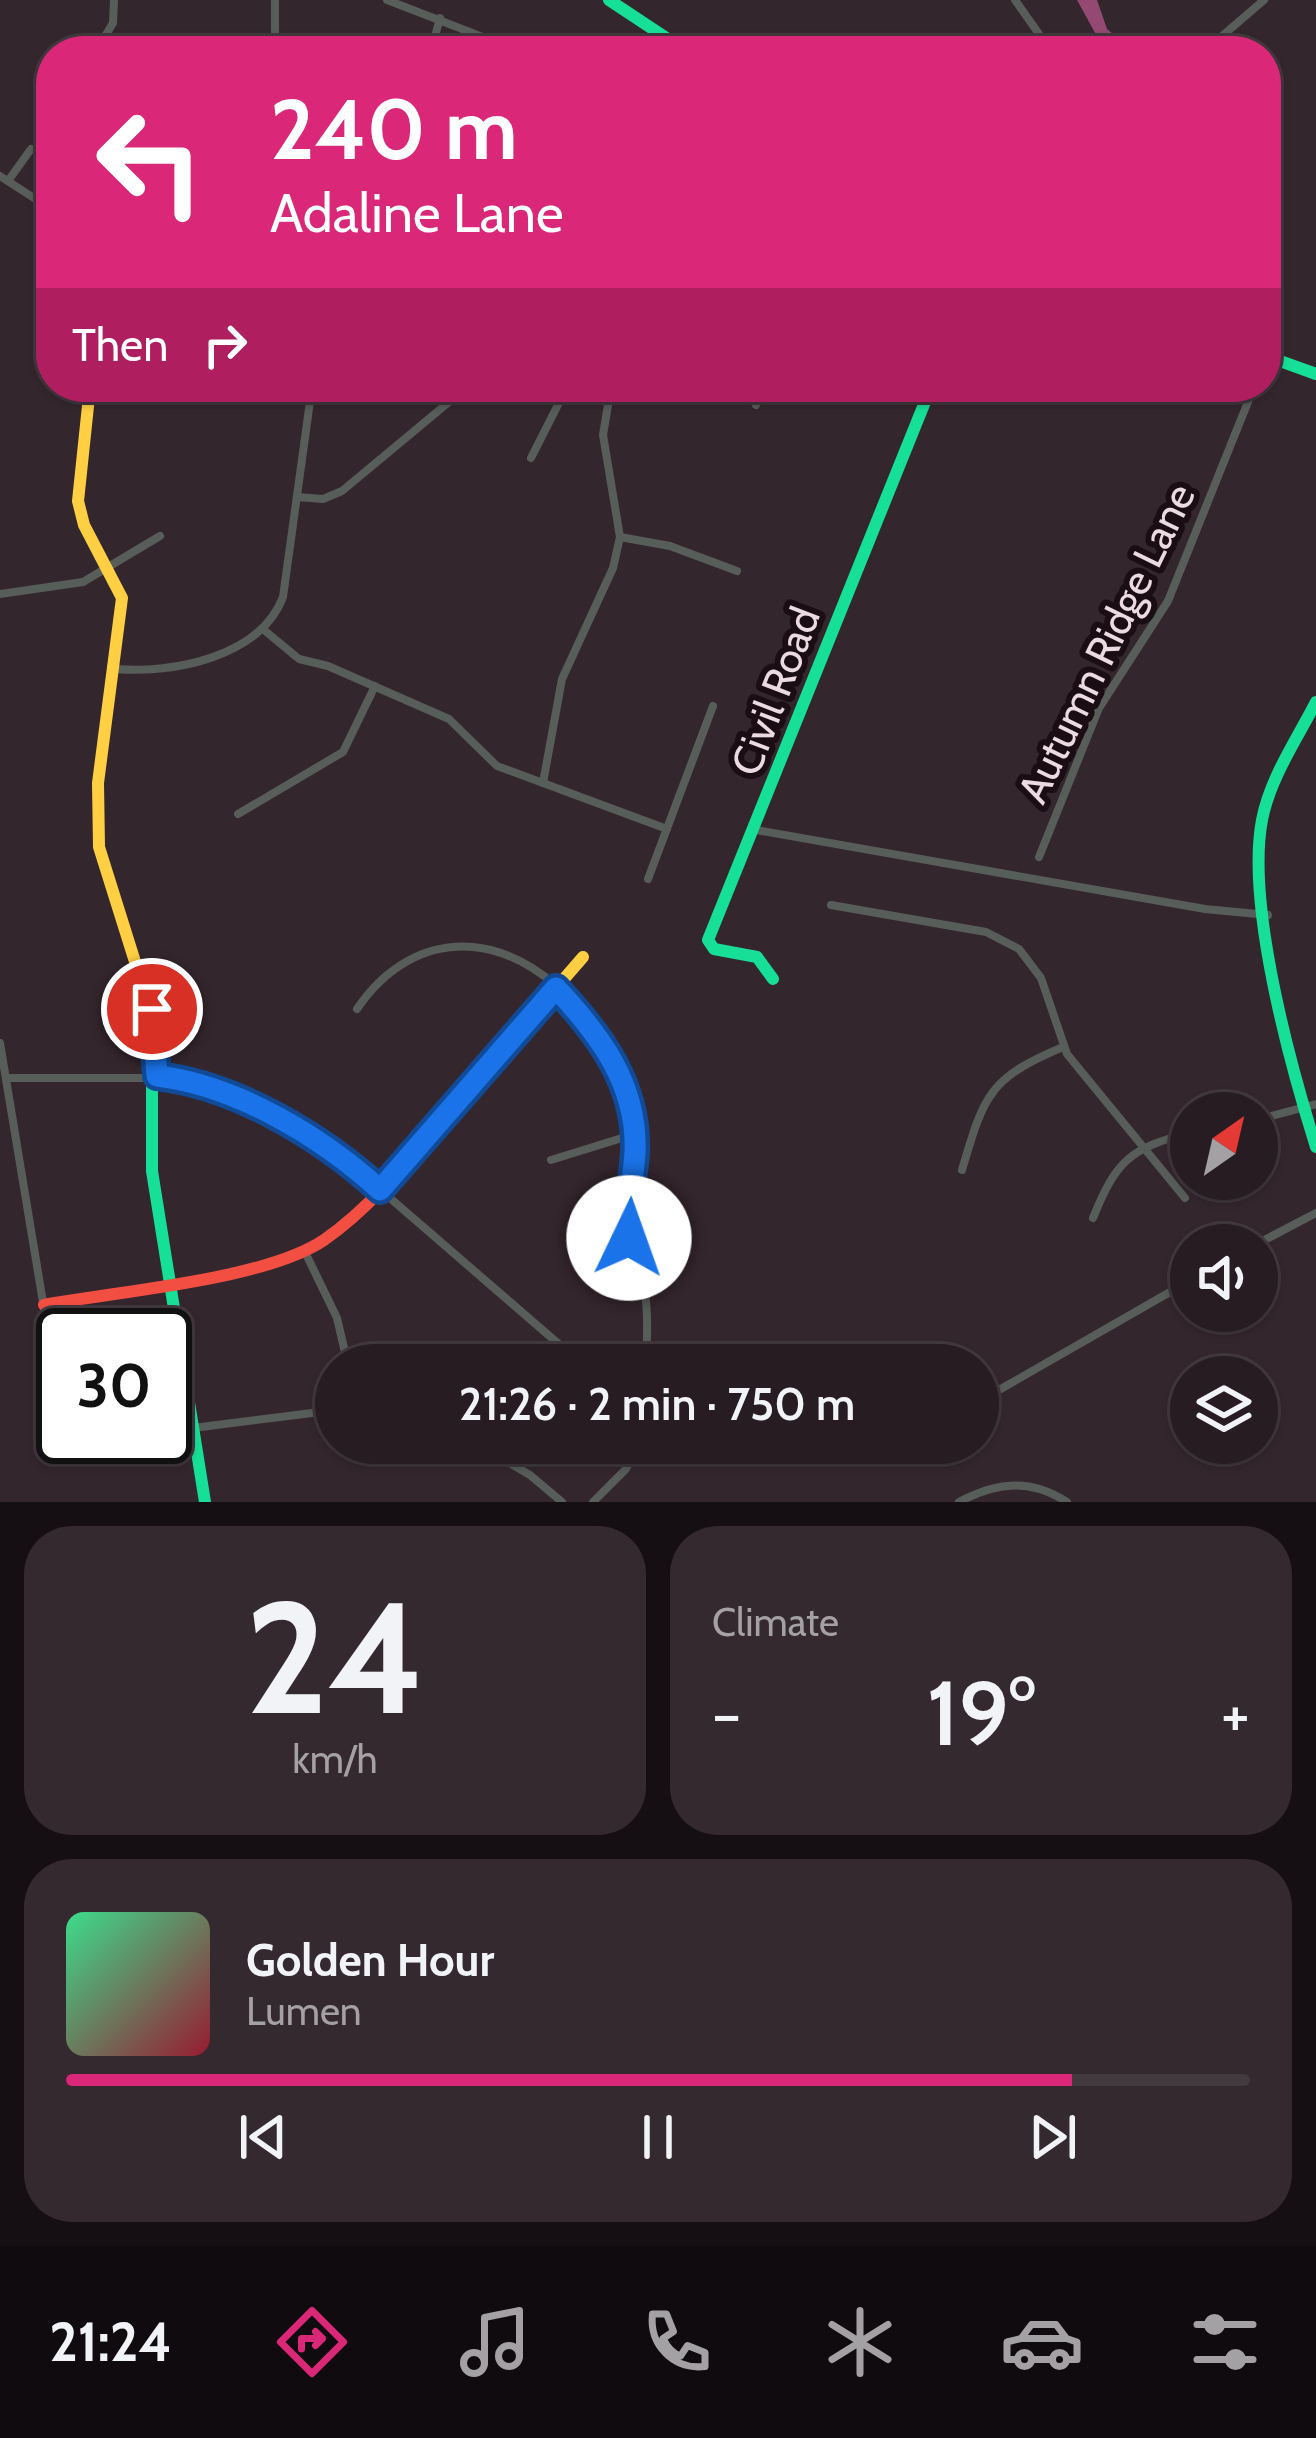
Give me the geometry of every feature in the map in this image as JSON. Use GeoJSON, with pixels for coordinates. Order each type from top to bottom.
{"type":"FeatureCollection","features":[{"type":"Feature","properties":{"kind":"street"},"geometry":{"type":"LineString","coordinates":[[105,36],[113,23],[114,0]]}},
{"type":"Feature","properties":{"kind":"street"},"geometry":{"type":"LineString","coordinates":[[275,0],[275,36]]}},
{"type":"Feature","properties":{"kind":"street"},"geometry":{"type":"LineString","coordinates":[[387,0],[483,36]]}},
{"type":"Feature","properties":{"kind":"street"},"geometry":{"type":"LineString","coordinates":[[610,0],[627,5],[667,36]]}},
{"type":"Feature","properties":{"kind":"street"},"geometry":{"type":"LineString","coordinates":[[1015,0],[1040,36]]}},
{"type":"Feature","properties":{"kind":"street"},"geometry":{"type":"LineString","coordinates":[[1222,36],[1264,0]]}},
{"type":"Feature","properties":{"kind":"street"},"geometry":{"type":"LineString","coordinates":[[435,36],[440,18]]}},
{"type":"Feature","properties":{"kind":"street"},"geometry":{"type":"LineString","coordinates":[[31,148],[4,179],[36,199]]}},
{"type":"Feature","properties":{"kind":"street"},"geometry":{"type":"LineString","coordinates":[[1281,362],[1316,374]]}},
{"type":"Feature","properties":{"kind":"street"},"geometry":{"type":"LineString","coordinates":[[88,402],[78,501],[90,537],[110,566],[122,598],[98,783],[99,847],[152,1009],[157,1076],[152,1171],[205,1502]]}},
{"type":"Feature","properties":{"kind":"street"},"geometry":{"type":"LineString","coordinates":[[115,670],[161,670],[201,660],[264,630],[283,597],[310,402]]}},
{"type":"Feature","properties":{"kind":"street"},"geometry":{"type":"LineString","coordinates":[[297,497],[322,499],[342,491],[449,402]]}},
{"type":"Feature","properties":{"kind":"street"},"geometry":{"type":"LineString","coordinates":[[531,458],[559,402]]}},
{"type":"Feature","properties":{"kind":"street"},"geometry":{"type":"LineString","coordinates":[[543,783],[562,679],[613,568],[620,537],[603,435],[608,402]]}},
{"type":"Feature","properties":{"kind":"street","name":"Civil Road"},"geometry":{"type":"LineString","coordinates":[[773,979],[757,957],[714,949],[708,940],[925,402]]}},
{"type":"Feature","properties":{"kind":"street","name":"Autumn Ridge Lane"},"geometry":{"type":"LineString","coordinates":[[1039,857],[1099,708],[1168,601],[1248,402]]}},
{"type":"Feature","properties":{"kind":"street"},"geometry":{"type":"LineString","coordinates":[[0,594],[68,586],[160,536]]}},
{"type":"Feature","properties":{"kind":"street"},"geometry":{"type":"LineString","coordinates":[[620,537],[670,546],[737,571]]}},
{"type":"Feature","properties":{"kind":"street"},"geometry":{"type":"LineString","coordinates":[[264,630],[299,659],[448,719],[497,766],[667,829]]}},
{"type":"Feature","properties":{"kind":"street"},"geometry":{"type":"LineString","coordinates":[[238,814],[343,752],[375,686]]}},
{"type":"Feature","properties":{"kind":"street"},"geometry":{"type":"LineString","coordinates":[[1316,702],[1262,820],[1259,846],[1268,915],[1316,1147]]}},
{"type":"Feature","properties":{"kind":"street"},"geometry":{"type":"LineString","coordinates":[[648,879],[713,706]]}},
{"type":"Feature","properties":{"kind":"street"},"geometry":{"type":"LineString","coordinates":[[756,830],[1205,909],[1268,915]]}},
{"type":"Feature","properties":{"kind":"street"},"geometry":{"type":"LineString","coordinates":[[831,905],[986,932],[1009,942],[1037,970],[1063,1047],[1170,1180]]}},
{"type":"Feature","properties":{"kind":"street"},"geometry":{"type":"LineString","coordinates":[[358,1009],[392,970],[447,947],[478,947],[514,957],[556,988],[610,1055],[629,1101],[634,1134],[627,1223],[647,1304],[646,1344]]}},
{"type":"Feature","properties":{"kind":"street"},"geometry":{"type":"LineString","coordinates":[[44,1305],[305,1252],[346,1224],[380,1190],[583,957]]}},
{"type":"Feature","properties":{"kind":"street"},"geometry":{"type":"LineString","coordinates":[[0,1043],[44,1308]]}},
{"type":"Feature","properties":{"kind":"street"},"geometry":{"type":"LineString","coordinates":[[962,1170],[980,1108],[992,1087],[1010,1071],[1063,1047]]}},
{"type":"Feature","properties":{"kind":"street"},"geometry":{"type":"LineString","coordinates":[[6,1078],[157,1076],[213,1089],[303,1133],[380,1190],[559,1344]]}},
{"type":"Feature","properties":{"kind":"street"},"geometry":{"type":"LineString","coordinates":[[1278,1114],[1310,1106]]}},
{"type":"Feature","properties":{"kind":"street"},"geometry":{"type":"LineString","coordinates":[[551,1160],[634,1134]]}},
{"type":"Feature","properties":{"kind":"street"},"geometry":{"type":"LineString","coordinates":[[1093,1218],[1115,1170],[1143,1147],[1170,1139]]}},
{"type":"Feature","properties":{"kind":"street"},"geometry":{"type":"LineString","coordinates":[[1278,1233],[1316,1213]]}},
{"type":"Feature","properties":{"kind":"street"},"geometry":{"type":"LineString","coordinates":[[305,1252],[337,1318],[343,1344]]}},
{"type":"Feature","properties":{"kind":"street"},"geometry":{"type":"LineString","coordinates":[[999,1390],[1170,1292]]}},
{"type":"Feature","properties":{"kind":"street"},"geometry":{"type":"LineString","coordinates":[[193,1428],[315,1413]]}},
{"type":"Feature","properties":{"kind":"street"},"geometry":{"type":"LineString","coordinates":[[511,1464],[562,1502]]}},
{"type":"Feature","properties":{"kind":"street"},"geometry":{"type":"LineString","coordinates":[[593,1502],[628,1464]]}},
{"type":"Feature","properties":{"kind":"street"},"geometry":{"type":"LineString","coordinates":[[959,1502],[983,1490],[1020,1484],[1067,1502]]}},
{"type":"Feature","properties":{"kind":"shaded area"},"geometry":{"type":"Polygon","coordinates":[[[1077,0],[1097,0],[1107,29],[1115,36],[1097,36],[1077,0]]]}},
{"type":"Feature","properties":{"kind":"traffic: fast"},"geometry":{"type":"LineString","coordinates":[[609,0],[663,36]]}},
{"type":"Feature","properties":{"kind":"traffic: fast"},"geometry":{"type":"LineString","coordinates":[[1281,361],[1316,374]]}},
{"type":"Feature","properties":{"kind":"traffic: fast"},"geometry":{"type":"LineString","coordinates":[[773,979],[757,957],[714,949],[708,940],[925,402]]}},
{"type":"Feature","properties":{"kind":"traffic: fast"},"geometry":{"type":"LineString","coordinates":[[1316,702],[1271,789],[1259,855],[1273,984],[1316,1147]]}},
{"type":"Feature","properties":{"kind":"traffic: fast"},"geometry":{"type":"LineString","coordinates":[[152,1016],[152,1171],[205,1502]]}},
{"type":"Feature","properties":{"kind":"traffic: slow"},"geometry":{"type":"LineString","coordinates":[[88,402],[78,501],[84,525],[122,598],[98,783],[99,847],[152,1016]]}},
{"type":"Feature","properties":{"kind":"traffic: slow"},"geometry":{"type":"LineString","coordinates":[[459,1100],[583,957]]}},
{"type":"Feature","properties":{"kind":"traffic: jam"},"geometry":{"type":"LineString","coordinates":[[44,1305],[190,1282],[298,1254],[362,1209],[459,1100]]}},
{"type":"Feature","properties":{"kind":"route"},"geometry":{"type":"LineString","coordinates":[[152,1009],[157,1076],[213,1089],[303,1133],[380,1190],[556,988],[602,1042],[629,1101],[635,1151],[627,1208],[629,1238]]}}]}
